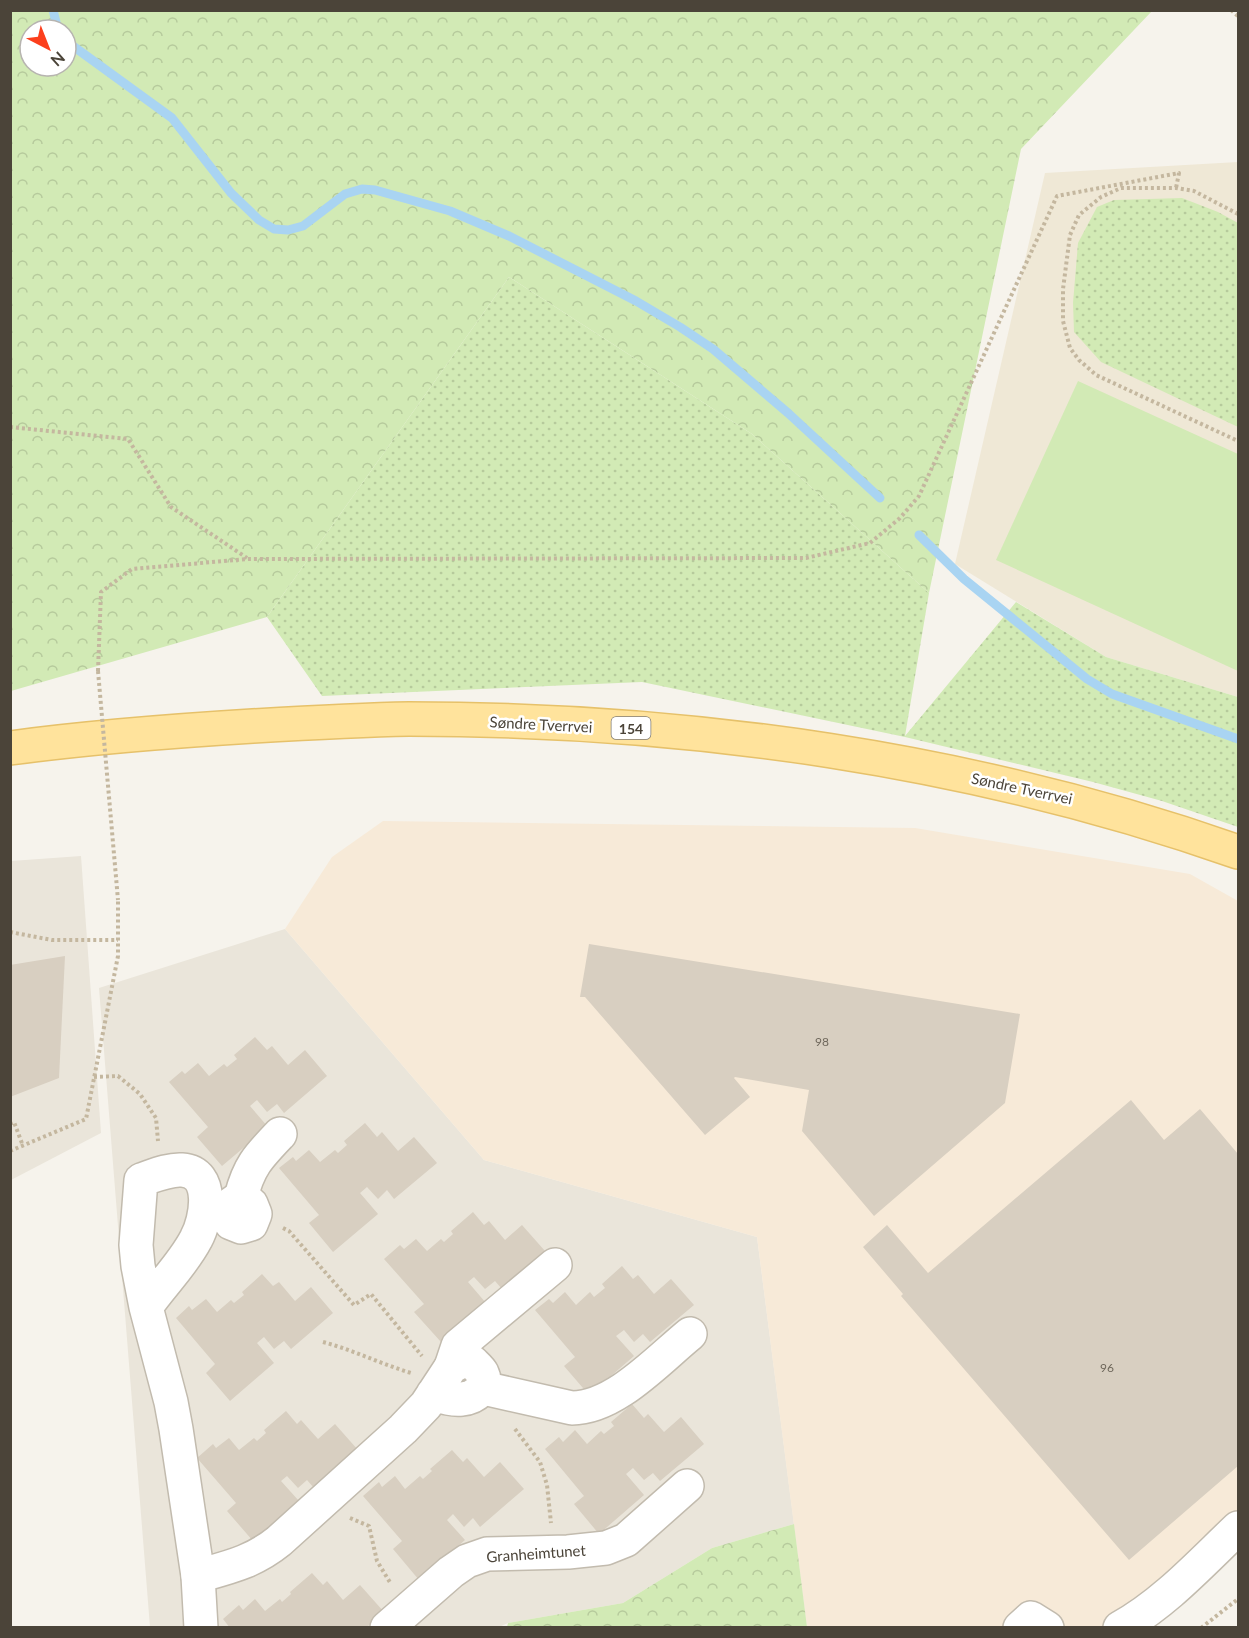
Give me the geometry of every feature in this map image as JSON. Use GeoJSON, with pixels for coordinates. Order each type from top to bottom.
{"type":"FeatureCollection","features":[{"type":"Feature","properties":{"kind":"main road","name":"Søndre Tverrvei"},"geometry":{"type":"LineString","coordinates":[[10,748],[170,731],[408,719],[536,722],[645,729],[783,743],[1000,783],[1078,801],[1178,830],[1239,852]]}},
{"type":"Feature","properties":{"kind":"street"},"geometry":{"type":"LineString","coordinates":[[197,1238],[235,1208],[247,1174],[261,1153],[280,1134]]}},
{"type":"Feature","properties":{"kind":"street"},"geometry":{"type":"LineString","coordinates":[[146,1307],[197,1238],[203,1218],[206,1190],[199,1177],[182,1170],[141,1180],[136,1245],[146,1307],[171,1402],[198,1576],[201,1628]]}},
{"type":"Feature","properties":{"kind":"street"},"geometry":{"type":"LineString","coordinates":[[198,1576],[243,1564],[263,1554],[403,1430],[441,1381],[458,1346],[555,1265]]}},
{"type":"Feature","properties":{"kind":"street"},"geometry":{"type":"LineString","coordinates":[[441,1381],[450,1399],[471,1398],[483,1388],[564,1406],[585,1408],[600,1403],[621,1391],[690,1334]]}},
{"type":"Feature","properties":{"kind":"street","name":"Granheimtunet"},"geometry":{"type":"LineString","coordinates":[[397,1619],[451,1572],[467,1561],[487,1554],[606,1548],[626,1540],[687,1486]]}},
{"type":"Feature","properties":{"kind":"street"},"geometry":{"type":"LineString","coordinates":[[1120,1628],[1135,1619],[1175,1586],[1239,1528]]}},
{"type":"Feature","properties":{"kind":"street"},"geometry":{"type":"LineString","coordinates":[[1020,1628],[1031,1618],[1047,1628]]}},
{"type":"Feature","properties":{"kind":"path"},"geometry":{"type":"LineString","coordinates":[[1231,10],[1239,16]]}},
{"type":"Feature","properties":{"kind":"path"},"geometry":{"type":"LineString","coordinates":[[10,1151],[86,1119],[118,956],[118,900],[98,671],[101,592],[132,569],[248,559],[806,558],[870,543],[900,518],[919,496],[1057,196],[1179,173],[1176,188]]}},
{"type":"Feature","properties":{"kind":"path"},"geometry":{"type":"LineString","coordinates":[[1239,214],[1194,191],[1176,188],[1121,188],[1101,197],[1079,215],[1070,235],[1063,289],[1063,321],[1070,348],[1079,360],[1096,375],[1239,441]]}},
{"type":"Feature","properties":{"kind":"path"},"geometry":{"type":"LineString","coordinates":[[10,427],[128,439],[171,507],[248,559]]}},
{"type":"Feature","properties":{"kind":"path"},"geometry":{"type":"LineString","coordinates":[[10,932],[52,940],[118,940]]}},
{"type":"Feature","properties":{"kind":"path"},"geometry":{"type":"LineString","coordinates":[[94,1077],[118,1076],[140,1094],[156,1118],[161,1174]]}},
{"type":"Feature","properties":{"kind":"path"},"geometry":{"type":"LineString","coordinates":[[10,1124],[14,1122],[23,1146]]}},
{"type":"Feature","properties":{"kind":"path"},"geometry":{"type":"LineString","coordinates":[[275,1225],[289,1231],[354,1305],[371,1294],[441,1381]]}},
{"type":"Feature","properties":{"kind":"path"},"geometry":{"type":"LineString","coordinates":[[323,1342],[353,1350],[387,1366],[441,1381]]}},
{"type":"Feature","properties":{"kind":"path"},"geometry":{"type":"LineString","coordinates":[[513,1425],[540,1462],[547,1485],[554,1552]]}},
{"type":"Feature","properties":{"kind":"path"},"geometry":{"type":"LineString","coordinates":[[319,1505],[369,1526],[377,1561],[397,1619]]}},
{"type":"Feature","properties":{"kind":"path"},"geometry":{"type":"LineString","coordinates":[[1200,1628],[1239,1599]]}},
{"type":"Feature","properties":{"kind":"shaded area"},"geometry":{"type":"Polygon","coordinates":[[[1238,162],[1238,697],[1106,657],[955,564],[1045,173],[1238,162]]]}},
{"type":"Feature","properties":{"kind":"shaded area"},"geometry":{"type":"Polygon","coordinates":[[[383,821],[915,828],[1190,874],[1238,901],[1238,1546],[1150,1627],[807,1627],[757,1237],[484,1160],[285,929],[332,857],[383,821]]]}},
{"type":"Feature","properties":{"kind":"shaded area"},"geometry":{"type":"Polygon","coordinates":[[[81,856],[101,1133],[11,1180],[11,861],[81,856]]]}},
{"type":"Feature","properties":{"kind":"shaded area"},"geometry":{"type":"Polygon","coordinates":[[[285,929],[484,1160],[757,1237],[794,1524],[712,1548],[623,1603],[508,1623],[499,1627],[150,1627],[99,988],[285,929]]]}},
{"type":"Feature","properties":{"kind":"green space"},"geometry":{"type":"Polygon","coordinates":[[[11,10],[1152,10],[1021,149],[929,593],[752,434],[509,277],[267,617],[11,691],[11,10]]]}},
{"type":"Feature","properties":{"kind":"green space"},"geometry":{"type":"Polygon","coordinates":[[[1182,198],[1218,212],[1238,223],[1238,427],[1101,362],[1074,332],[1073,303],[1078,243],[1097,207],[1114,200],[1182,198]]]}},
{"type":"Feature","properties":{"kind":"green space"},"geometry":{"type":"Polygon","coordinates":[[[509,277],[752,434],[929,593],[905,736],[1016,602],[1106,657],[1238,697],[1238,827],[1162,801],[1093,782],[905,737],[642,682],[322,696],[267,617],[509,277]]]}},
{"type":"Feature","properties":{"kind":"green space"},"geometry":{"type":"Polygon","coordinates":[[[1078,381],[1238,454],[1238,671],[996,560],[1078,381]]]}},
{"type":"Feature","properties":{"kind":"green space"},"geometry":{"type":"Polygon","coordinates":[[[794,1524],[807,1627],[507,1627],[508,1623],[623,1603],[712,1548],[794,1524]]]}},
{"type":"Feature","properties":{"kind":"building"},"geometry":{"type":"Polygon","coordinates":[[[589,944],[1020,1014],[1005,1103],[874,1216],[802,1131],[809,1090],[735,1077],[750,1097],[705,1135],[585,997],[580,997],[589,944]]]}},
{"type":"Feature","properties":{"kind":"building"},"geometry":{"type":"Polygon","coordinates":[[[65,956],[59,1078],[10,1097],[10,965],[65,956]]]}},
{"type":"Feature","properties":{"kind":"building"},"geometry":{"type":"Polygon","coordinates":[[[255,1037],[267,1050],[272,1046],[288,1065],[305,1050],[327,1076],[284,1113],[277,1104],[267,1112],[257,1100],[250,1106],[268,1127],[222,1166],[197,1137],[208,1127],[169,1082],[182,1071],[185,1074],[198,1063],[209,1076],[224,1064],[227,1067],[237,1059],[234,1055],[255,1037]]]}},
{"type":"Feature","properties":{"kind":"building"},"geometry":{"type":"Polygon","coordinates":[[[1131,1100],[1164,1140],[1200,1109],[1238,1154],[1238,1466],[1129,1560],[901,1296],[903,1294],[863,1247],[887,1225],[928,1273],[1131,1100]]]}},
{"type":"Feature","properties":{"kind":"building"},"geometry":{"type":"Polygon","coordinates":[[[365,1123],[377,1137],[382,1132],[398,1151],[414,1137],[437,1163],[394,1199],[387,1190],[378,1199],[367,1187],[360,1193],[378,1214],[333,1252],[309,1223],[319,1215],[279,1168],[293,1157],[296,1161],[309,1150],[320,1162],[335,1150],[338,1153],[347,1145],[344,1141],[365,1123]]]}},
{"type":"Feature","properties":{"kind":"building"},"geometry":{"type":"Polygon","coordinates":[[[473,1212],[484,1225],[489,1221],[505,1240],[522,1225],[545,1251],[502,1289],[495,1281],[485,1289],[474,1277],[468,1282],[486,1303],[441,1342],[414,1312],[424,1304],[384,1259],[400,1245],[404,1249],[416,1239],[427,1251],[441,1239],[444,1242],[453,1234],[451,1231],[473,1212]]]}},
{"type":"Feature","properties":{"kind":"building"},"geometry":{"type":"Polygon","coordinates":[[[622,1266],[633,1279],[638,1275],[654,1294],[671,1279],[694,1305],[650,1342],[643,1334],[634,1342],[624,1330],[616,1336],[634,1356],[589,1395],[564,1366],[575,1357],[535,1310],[549,1299],[553,1303],[565,1292],[576,1305],[590,1292],[594,1297],[605,1288],[602,1284],[622,1266]]]}},
{"type":"Feature","properties":{"kind":"building"},"geometry":{"type":"Polygon","coordinates":[[[262,1274],[273,1286],[279,1282],[295,1301],[311,1287],[333,1313],[291,1349],[284,1341],[274,1349],[264,1337],[257,1343],[274,1363],[230,1401],[206,1373],[215,1364],[176,1318],[189,1306],[192,1310],[206,1299],[217,1312],[231,1300],[234,1303],[244,1295],[242,1292],[262,1274]]]}},
{"type":"Feature","properties":{"kind":"building"},"geometry":{"type":"Polygon","coordinates":[[[632,1404],[644,1418],[648,1414],[664,1432],[681,1417],[704,1444],[660,1481],[653,1473],[644,1480],[633,1468],[626,1474],[644,1495],[599,1534],[574,1504],[584,1496],[545,1449],[559,1437],[563,1442],[575,1430],[587,1444],[601,1431],[604,1434],[614,1426],[611,1422],[632,1404]]]}},
{"type":"Feature","properties":{"kind":"building"},"geometry":{"type":"Polygon","coordinates":[[[286,1411],[297,1424],[301,1420],[318,1439],[335,1424],[358,1450],[314,1488],[307,1480],[298,1488],[287,1476],[281,1481],[299,1501],[253,1541],[227,1511],[236,1503],[197,1458],[213,1444],[216,1448],[229,1438],[239,1450],[254,1438],[257,1441],[266,1433],[264,1430],[286,1411]]]}},
{"type":"Feature","properties":{"kind":"building"},"geometry":{"type":"Polygon","coordinates":[[[452,1450],[463,1462],[467,1458],[484,1477],[500,1462],[524,1489],[480,1527],[473,1518],[464,1527],[453,1514],[447,1520],[465,1540],[419,1580],[393,1549],[402,1541],[363,1496],[379,1482],[382,1487],[395,1476],[405,1489],[420,1476],[423,1479],[432,1471],[430,1469],[452,1450]]]}},
{"type":"Feature","properties":{"kind":"building"},"geometry":{"type":"Polygon","coordinates":[[[312,1573],[323,1585],[327,1581],[343,1600],[360,1585],[384,1612],[366,1628],[230,1628],[223,1619],[239,1605],[243,1610],[255,1599],[265,1611],[280,1599],[282,1602],[312,1573]]]}},
{"type":"Feature","properties":{"kind":"waterway"},"geometry":{"type":"LineString","coordinates":[[53,10],[55,18]]}},
{"type":"Feature","properties":{"kind":"waterway"},"geometry":{"type":"LineString","coordinates":[[78,50],[172,118],[231,193],[259,220],[274,229],[288,230],[303,226],[345,194],[362,189],[375,190],[450,211],[509,236],[636,301],[713,349],[788,413],[880,498]]}},
{"type":"Feature","properties":{"kind":"waterway"},"geometry":{"type":"LineString","coordinates":[[919,535],[964,579],[1087,679],[1112,694],[1238,739]]}}]}
